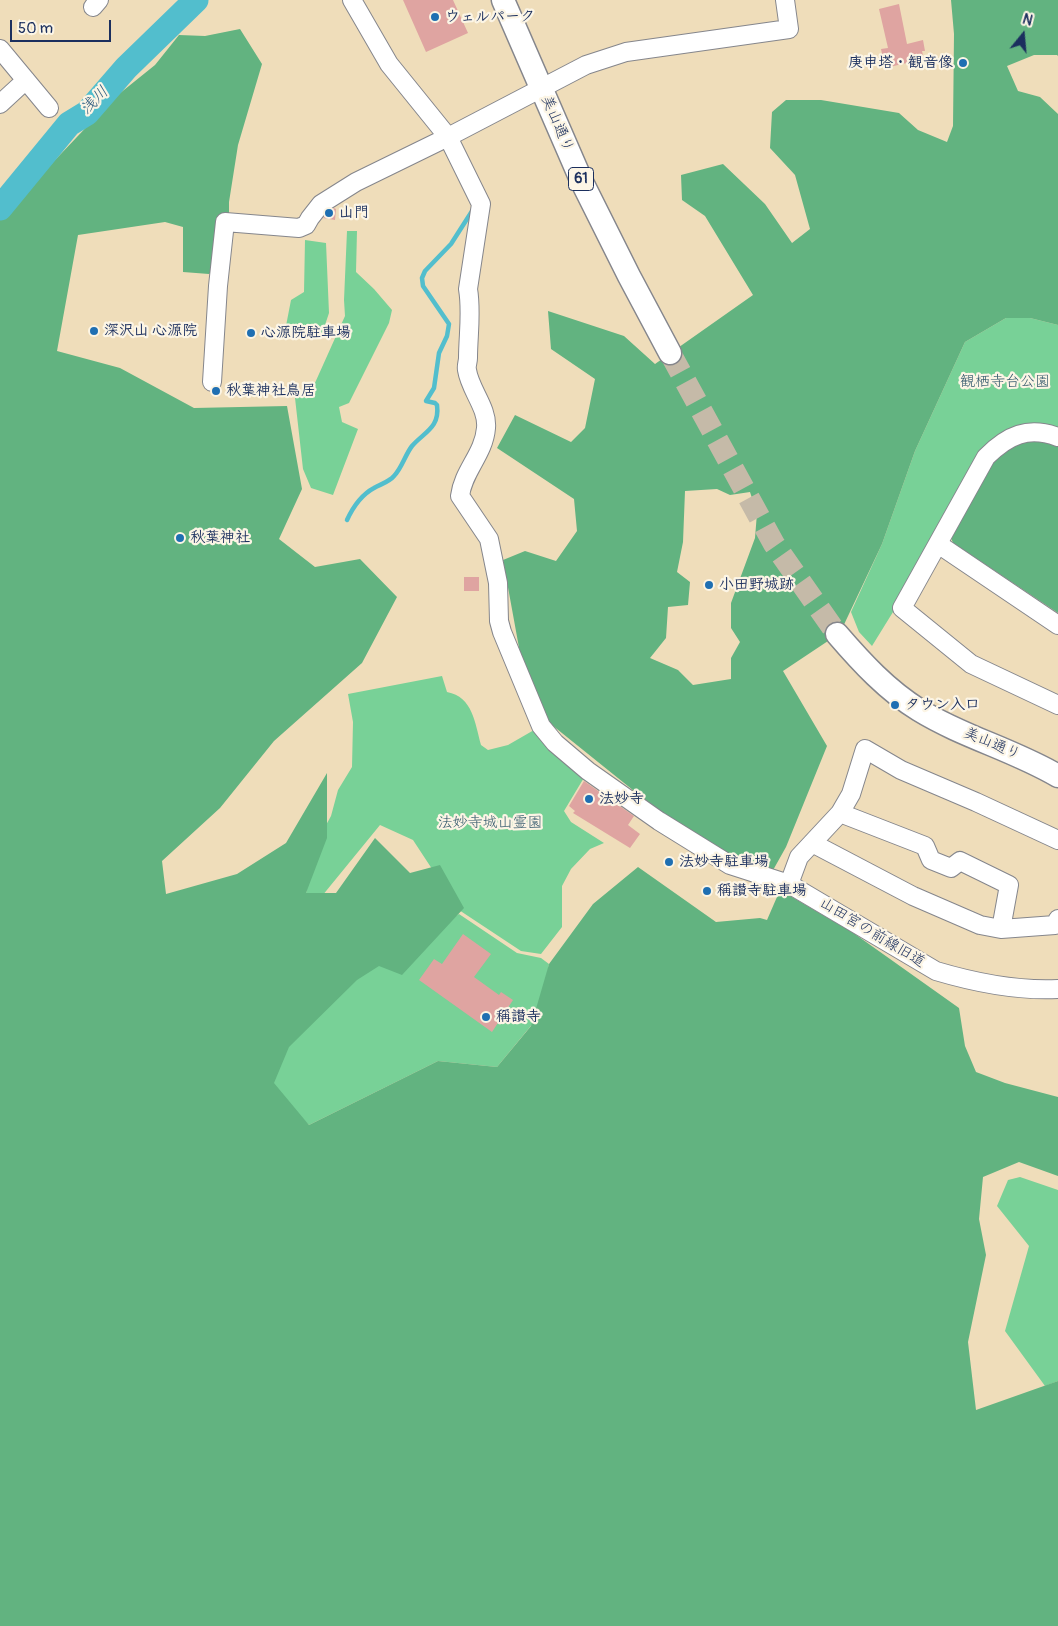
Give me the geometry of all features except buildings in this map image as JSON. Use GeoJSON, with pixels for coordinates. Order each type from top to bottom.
{"type":"FeatureCollection","features":[{"type":"Feature","properties":{"kind":"main road","name":"美山通り"},"geometry":{"type":"LineString","coordinates":[[503,0],[595,208],[670,353]]}},
{"type":"Feature","properties":{"kind":"main road","name":"美山通り"},"geometry":{"type":"LineString","coordinates":[[837,634],[863,664],[919,710],[958,730],[1021,756],[1058,776]]}},
{"type":"Feature","properties":{"kind":"street","name":"山田宮の前線旧道"},"geometry":{"type":"LineString","coordinates":[[352,0],[389,64],[444,138],[481,204],[468,289],[470,303],[467,370],[484,411],[487,426],[484,444],[465,476],[460,496],[489,539],[498,583],[500,626],[540,726],[555,743],[588,771],[708,852],[737,868],[789,884],[936,971],[957,978],[998,985],[1058,989]]}},
{"type":"Feature","properties":{"kind":"street"},"geometry":{"type":"LineString","coordinates":[[212,382],[218,286],[225,222],[299,228],[306,225],[321,204],[356,182],[586,65],[626,52],[789,29],[785,0]]}},
{"type":"Feature","properties":{"kind":"street"},"geometry":{"type":"LineString","coordinates":[[0,49],[49,108]]}},
{"type":"Feature","properties":{"kind":"street"},"geometry":{"type":"LineString","coordinates":[[0,104],[26,80]]}},
{"type":"Feature","properties":{"kind":"street"},"geometry":{"type":"LineString","coordinates":[[1056,700],[971,664],[902,608],[986,457],[998,445],[1011,437],[1025,433],[1040,432],[1058,437]]}},
{"type":"Feature","properties":{"kind":"street"},"geometry":{"type":"LineString","coordinates":[[938,544],[1058,624]]}},
{"type":"Feature","properties":{"kind":"street"},"geometry":{"type":"LineString","coordinates":[[789,884],[799,857],[840,814],[851,794],[865,749],[901,770],[1058,840]]}},
{"type":"Feature","properties":{"kind":"street"},"geometry":{"type":"LineString","coordinates":[[840,814],[925,846],[931,860],[951,868],[960,861],[1009,885],[1001,929]]}},
{"type":"Feature","properties":{"kind":"street"},"geometry":{"type":"LineString","coordinates":[[812,843],[913,896],[980,925],[1001,929],[1055,925],[1058,919]]}},
{"type":"Feature","properties":{"kind":"green space"},"geometry":{"type":"Polygon","coordinates":[[[951,0],[1058,0],[1058,56],[1034,55],[1007,66],[1018,91],[1040,97],[1058,114],[1058,325],[1030,318],[1006,318],[965,342],[915,451],[882,544],[840,633],[783,671],[827,746],[786,847],[772,872],[705,848],[542,717],[522,664],[503,560],[525,551],[556,561],[577,531],[574,499],[497,448],[515,415],[571,442],[585,428],[595,379],[551,349],[548,311],[624,336],[655,364],[753,295],[705,216],[682,200],[681,175],[723,164],[765,204],[792,243],[810,229],[795,175],[770,148],[772,112],[786,100],[821,100],[899,113],[918,130],[947,142],[953,126],[954,34],[951,0]],[[717,489],[685,491],[683,542],[677,572],[690,582],[688,605],[668,607],[666,638],[650,658],[678,670],[693,685],[731,679],[731,658],[740,642],[731,628],[731,603],[755,538],[757,513],[750,492],[730,495],[717,489]]]}},
{"type":"Feature","properties":{"kind":"green space"},"geometry":{"type":"Polygon","coordinates":[[[240,29],[262,64],[238,145],[229,202],[229,255],[209,274],[183,272],[183,227],[165,222],[78,235],[57,351],[120,368],[194,408],[287,406],[302,489],[279,539],[315,567],[360,559],[397,597],[362,663],[274,741],[220,808],[162,861],[166,894],[237,874],[286,843],[327,773],[327,838],[306,893],[336,893],[375,838],[410,873],[440,865],[464,908],[402,975],[379,966],[357,980],[289,1047],[274,1083],[309,1125],[438,1061],[497,1067],[531,1026],[549,964],[593,904],[638,867],[716,922],[760,918],[767,920],[780,890],[852,932],[959,1008],[965,1046],[976,1072],[1005,1083],[1058,1097],[1058,1176],[1019,1162],[983,1177],[979,1219],[986,1255],[968,1342],[976,1410],[1058,1381],[1058,1626],[0,1626],[0,218],[114,98],[155,65],[179,35],[205,36],[240,29]]]}},
{"type":"Feature","properties":{"kind":"green space"},"geometry":{"type":"Polygon","coordinates":[[[347,231],[357,231],[356,272],[392,310],[389,323],[349,403],[339,407],[342,422],[358,429],[333,495],[311,488],[303,469],[295,398],[310,394],[345,316],[347,231]]]}},
{"type":"Feature","properties":{"kind":"green space"},"geometry":{"type":"Polygon","coordinates":[[[305,240],[326,243],[329,313],[321,337],[285,331],[291,300],[304,292],[305,240]]]}},
{"type":"Feature","properties":{"kind":"green space","name":"観栖寺台公園"},"geometry":{"type":"Polygon","coordinates":[[[1006,318],[1030,318],[1058,325],[1058,437],[1015,436],[902,608],[893,612],[872,646],[859,632],[851,612],[882,544],[915,451],[965,342],[1006,318]]]}},
{"type":"Feature","properties":{"kind":"green space"},"geometry":{"type":"Polygon","coordinates":[[[1046,439],[1058,445],[1058,613],[953,543],[950,535],[990,463],[1021,441],[1046,439]]]}},
{"type":"Feature","properties":{"kind":"green space","name":"法妙寺城山霊園"},"geometry":{"type":"Polygon","coordinates":[[[442,676],[447,692],[456,695],[468,705],[472,712],[481,745],[488,750],[508,745],[541,726],[588,771],[564,811],[571,822],[604,843],[590,849],[571,869],[562,886],[562,927],[541,954],[521,951],[459,910],[413,840],[380,825],[322,896],[306,893],[315,845],[331,816],[338,790],[352,767],[353,722],[348,694],[442,676]]]}},
{"type":"Feature","properties":{"kind":"green space"},"geometry":{"type":"Polygon","coordinates":[[[459,914],[517,953],[541,958],[549,964],[539,1016],[497,1067],[438,1061],[309,1125],[266,1088],[272,1032],[459,914]]]}},
{"type":"Feature","properties":{"kind":"green space"},"geometry":{"type":"Polygon","coordinates":[[[1020,1177],[1058,1190],[1058,1381],[1045,1386],[1005,1331],[1029,1246],[997,1206],[1008,1180],[1020,1177]]]}},
{"type":"Feature","properties":{"kind":"waterway","name":"浅川"},"geometry":{"type":"LineString","coordinates":[[0,208],[69,124],[87,113],[126,68],[196,0]]}},
{"type":"Feature","properties":{"kind":"waterway"},"geometry":{"type":"LineString","coordinates":[[347,520],[365,494],[394,476],[412,446],[434,424],[437,405],[426,401],[434,388],[439,353],[447,336],[449,324],[423,286],[422,278],[425,271],[451,244],[474,208]]}},
{"type":"Feature","properties":{"kind":"tunnel"},"geometry":{"type":"LineString","coordinates":[[670,353],[774,544],[837,634]]}},
{"type":"Feature","properties":{"kind":"place","name":"ウェルパーク"},"geometry":{"type":"Point","coordinates":[435,17]}},
{"type":"Feature","properties":{"kind":"place","name":"庚申塔・観音像"},"geometry":{"type":"Point","coordinates":[963,63]}},
{"type":"Feature","properties":{"kind":"place","name":"山門"},"geometry":{"type":"Point","coordinates":[329,213]}},
{"type":"Feature","properties":{"kind":"place","name":"深沢山 心源院"},"geometry":{"type":"Point","coordinates":[94,331]}},
{"type":"Feature","properties":{"kind":"place","name":"心源院駐車場"},"geometry":{"type":"Point","coordinates":[251,333]}},
{"type":"Feature","properties":{"kind":"place","name":"秋葉神社鳥居"},"geometry":{"type":"Point","coordinates":[216,391]}},
{"type":"Feature","properties":{"kind":"place","name":"秋葉神社"},"geometry":{"type":"Point","coordinates":[180,538]}},
{"type":"Feature","properties":{"kind":"place","name":"小田野城跡"},"geometry":{"type":"Point","coordinates":[709,585]}},
{"type":"Feature","properties":{"kind":"place","name":"タウン入口"},"geometry":{"type":"Point","coordinates":[895,705]}},
{"type":"Feature","properties":{"kind":"place","name":"法妙寺"},"geometry":{"type":"Point","coordinates":[589,799]}},
{"type":"Feature","properties":{"kind":"place","name":"法妙寺駐車場"},"geometry":{"type":"Point","coordinates":[669,862]}},
{"type":"Feature","properties":{"kind":"place","name":"稱讃寺駐車場"},"geometry":{"type":"Point","coordinates":[707,891]}},
{"type":"Feature","properties":{"kind":"place","name":"稱讃寺"},"geometry":{"type":"Point","coordinates":[486,1017]}}]}
